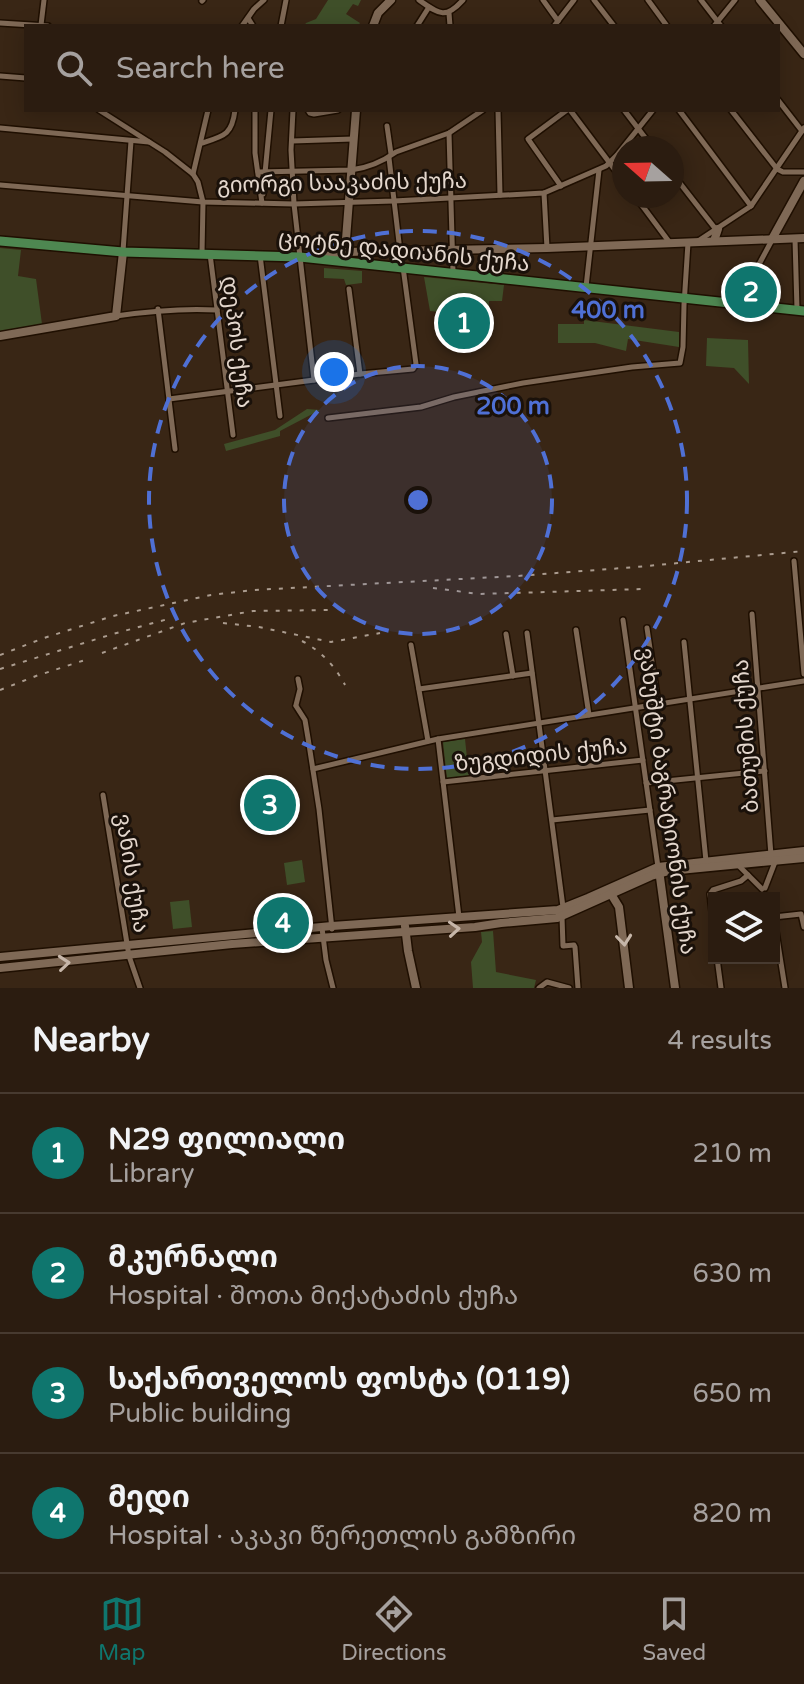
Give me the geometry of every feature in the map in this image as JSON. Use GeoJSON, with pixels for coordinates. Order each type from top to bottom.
{"type":"FeatureCollection","features":[{"type":"Feature","properties":{"kind":"main road"},"geometry":{"type":"LineString","coordinates":[[374,24],[378,13],[391,0]]}},
{"type":"Feature","properties":{"kind":"main road"},"geometry":{"type":"LineString","coordinates":[[760,0],[780,24]]}},
{"type":"Feature","properties":{"kind":"main road"},"geometry":{"type":"LineString","coordinates":[[780,25],[804,54]]}},
{"type":"Feature","properties":{"kind":"main road"},"geometry":{"type":"LineString","coordinates":[[345,252],[356,112]]}},
{"type":"Feature","properties":{"kind":"main road"},"geometry":{"type":"LineString","coordinates":[[772,239],[804,181]]}},
{"type":"Feature","properties":{"kind":"main road"},"geometry":{"type":"LineString","coordinates":[[316,259],[345,252],[693,242],[713,236],[725,240],[800,238]]}},
{"type":"Feature","properties":{"kind":"main road","name":"ცოტნე დადიანის ქუჩა"},"geometry":{"type":"LineString","coordinates":[[0,241],[123,252],[300,257],[800,310]]}},
{"type":"Feature","properties":{"kind":"main road"},"geometry":{"type":"LineString","coordinates":[[0,336],[116,316],[123,252]]}},
{"type":"Feature","properties":{"kind":"main road"},"geometry":{"type":"LineString","coordinates":[[406,926],[459,918],[563,912],[611,894],[659,870],[737,864],[804,851]]}},
{"type":"Feature","properties":{"kind":"main road"},"geometry":{"type":"LineString","coordinates":[[0,957],[217,945],[332,931],[406,926],[475,927],[547,919],[659,870],[706,861],[804,858]]}},
{"type":"Feature","properties":{"kind":"main road","name":"ვახუშტი ბაგრატიონის ქუჩა"},"geometry":{"type":"LineString","coordinates":[[659,870],[675,988]]}},
{"type":"Feature","properties":{"kind":"main road"},"geometry":{"type":"LineString","coordinates":[[611,894],[619,907],[629,988]]}},
{"type":"Feature","properties":{"kind":"main road"},"geometry":{"type":"LineString","coordinates":[[406,926],[416,988]]}},
{"type":"Feature","properties":{"kind":"main road"},"geometry":{"type":"LineString","coordinates":[[0,968],[128,951]]}},
{"type":"Feature","properties":{"kind":"street"},"geometry":{"type":"LineString","coordinates":[[43,24],[44,0]]}},
{"type":"Feature","properties":{"kind":"street"},"geometry":{"type":"LineString","coordinates":[[244,24],[264,0]]}},
{"type":"Feature","properties":{"kind":"street"},"geometry":{"type":"LineString","coordinates":[[281,24],[286,0]]}},
{"type":"Feature","properties":{"kind":"street"},"geometry":{"type":"LineString","coordinates":[[419,0],[439,12],[449,13],[463,0]]}},
{"type":"Feature","properties":{"kind":"street"},"geometry":{"type":"LineString","coordinates":[[543,0],[557,24],[574,0]]}},
{"type":"Feature","properties":{"kind":"street"},"geometry":{"type":"LineString","coordinates":[[594,0],[612,24]]}},
{"type":"Feature","properties":{"kind":"street"},"geometry":{"type":"LineString","coordinates":[[648,0],[666,24]]}},
{"type":"Feature","properties":{"kind":"street"},"geometry":{"type":"LineString","coordinates":[[701,0],[717,24]]}},
{"type":"Feature","properties":{"kind":"street"},"geometry":{"type":"LineString","coordinates":[[719,24],[735,0]]}},
{"type":"Feature","properties":{"kind":"street"},"geometry":{"type":"LineString","coordinates":[[418,24],[429,7]]}},
{"type":"Feature","properties":{"kind":"street"},"geometry":{"type":"LineString","coordinates":[[449,13],[450,24]]}},
{"type":"Feature","properties":{"kind":"street"},"geometry":{"type":"LineString","coordinates":[[248,18],[252,24]]}},
{"type":"Feature","properties":{"kind":"street"},"geometry":{"type":"LineString","coordinates":[[0,23],[24,25]]}},
{"type":"Feature","properties":{"kind":"street"},"geometry":{"type":"LineString","coordinates":[[0,76],[24,78]]}},
{"type":"Feature","properties":{"kind":"street"},"geometry":{"type":"LineString","coordinates":[[713,236],[751,206],[803,130],[780,102]]}},
{"type":"Feature","properties":{"kind":"street"},"geometry":{"type":"LineString","coordinates":[[102,112],[193,174],[203,202]]}},
{"type":"Feature","properties":{"kind":"street"},"geometry":{"type":"LineString","coordinates":[[193,174],[208,112]]}},
{"type":"Feature","properties":{"kind":"street"},"geometry":{"type":"LineString","coordinates":[[201,144],[229,132],[235,112]]}},
{"type":"Feature","properties":{"kind":"street"},"geometry":{"type":"LineString","coordinates":[[255,112],[255,153],[262,203]]}},
{"type":"Feature","properties":{"kind":"street"},"geometry":{"type":"LineString","coordinates":[[262,203],[271,112]]}},
{"type":"Feature","properties":{"kind":"street"},"geometry":{"type":"LineString","coordinates":[[293,112],[294,204],[314,380]]}},
{"type":"Feature","properties":{"kind":"street"},"geometry":{"type":"LineString","coordinates":[[258,172],[366,168],[449,133],[480,112]]}},
{"type":"Feature","properties":{"kind":"street"},"geometry":{"type":"LineString","coordinates":[[498,112],[500,195]]}},
{"type":"Feature","properties":{"kind":"street"},"geometry":{"type":"LineString","coordinates":[[561,186],[528,139],[566,112]]}},
{"type":"Feature","properties":{"kind":"street"},"geometry":{"type":"LineString","coordinates":[[571,112],[612,166]]}},
{"type":"Feature","properties":{"kind":"street"},"geometry":{"type":"LineString","coordinates":[[626,112],[644,136]]}},
{"type":"Feature","properties":{"kind":"street","name":"გიორგი სააკაძის ქუჩა"},"geometry":{"type":"LineString","coordinates":[[0,185],[203,202],[294,204],[544,193],[610,163],[652,112]]}},
{"type":"Feature","properties":{"kind":"street"},"geometry":{"type":"LineString","coordinates":[[680,112],[751,206]]}},
{"type":"Feature","properties":{"kind":"street"},"geometry":{"type":"LineString","coordinates":[[733,112],[777,169],[804,172]]}},
{"type":"Feature","properties":{"kind":"street"},"geometry":{"type":"LineString","coordinates":[[387,126],[400,251]]}},
{"type":"Feature","properties":{"kind":"street"},"geometry":{"type":"LineString","coordinates":[[0,128],[150,142]]}},
{"type":"Feature","properties":{"kind":"street"},"geometry":{"type":"LineString","coordinates":[[449,133],[453,272]]}},
{"type":"Feature","properties":{"kind":"street"},"geometry":{"type":"LineString","coordinates":[[292,141],[353,139]]}},
{"type":"Feature","properties":{"kind":"street"},"geometry":{"type":"LineString","coordinates":[[123,252],[131,141]]}},
{"type":"Feature","properties":{"kind":"street"},"geometry":{"type":"LineString","coordinates":[[586,287],[599,170]]}},
{"type":"Feature","properties":{"kind":"street"},"geometry":{"type":"LineString","coordinates":[[684,188],[714,227],[713,236]]}},
{"type":"Feature","properties":{"kind":"street"},"geometry":{"type":"LineString","coordinates":[[544,193],[547,248]]}},
{"type":"Feature","properties":{"kind":"street","name":"დეპოს ქუჩა"},"geometry":{"type":"LineString","coordinates":[[203,202],[206,254],[217,310],[233,435]]}},
{"type":"Feature","properties":{"kind":"street"},"geometry":{"type":"LineString","coordinates":[[644,208],[670,243]]}},
{"type":"Feature","properties":{"kind":"street"},"geometry":{"type":"LineString","coordinates":[[800,238],[800,310]]}},
{"type":"Feature","properties":{"kind":"street"},"geometry":{"type":"LineString","coordinates":[[749,283],[772,239]]}},
{"type":"Feature","properties":{"kind":"street"},"geometry":{"type":"LineString","coordinates":[[328,418],[421,407],[520,384],[680,363],[684,298],[693,242]]}},
{"type":"Feature","properties":{"kind":"street"},"geometry":{"type":"LineString","coordinates":[[260,255],[280,416]]}},
{"type":"Feature","properties":{"kind":"street"},"geometry":{"type":"LineString","coordinates":[[169,399],[413,369],[403,267]]}},
{"type":"Feature","properties":{"kind":"street"},"geometry":{"type":"LineString","coordinates":[[349,289],[360,374]]}},
{"type":"Feature","properties":{"kind":"street"},"geometry":{"type":"LineString","coordinates":[[158,309],[175,449]]}},
{"type":"Feature","properties":{"kind":"street"},"geometry":{"type":"LineString","coordinates":[[116,316],[158,309],[217,310]]}},
{"type":"Feature","properties":{"kind":"street"},"geometry":{"type":"LineString","coordinates":[[794,561],[804,674]]}},
{"type":"Feature","properties":{"kind":"street","name":"ბათუმის ქუჩა"},"geometry":{"type":"LineString","coordinates":[[737,864],[764,888],[773,858],[752,614]]}},
{"type":"Feature","properties":{"kind":"street","name":"ვახუშტი ბაგრატიონის ქუჩა"},"geometry":{"type":"LineString","coordinates":[[623,620],[659,870]]}},
{"type":"Feature","properties":{"kind":"street"},"geometry":{"type":"LineString","coordinates":[[647,628],[658,703]]}},
{"type":"Feature","properties":{"kind":"street"},"geometry":{"type":"LineString","coordinates":[[576,630],[589,715]]}},
{"type":"Feature","properties":{"kind":"street"},"geometry":{"type":"LineString","coordinates":[[527,633],[563,912],[563,946],[575,947],[578,988]]}},
{"type":"Feature","properties":{"kind":"street"},"geometry":{"type":"LineString","coordinates":[[506,634],[513,676]]}},
{"type":"Feature","properties":{"kind":"street"},"geometry":{"type":"LineString","coordinates":[[684,642],[706,861]]}},
{"type":"Feature","properties":{"kind":"street"},"geometry":{"type":"LineString","coordinates":[[411,645],[428,741]]}},
{"type":"Feature","properties":{"kind":"street"},"geometry":{"type":"LineString","coordinates":[[419,689],[532,673]]}},
{"type":"Feature","properties":{"kind":"street"},"geometry":{"type":"LineString","coordinates":[[298,679],[300,689],[296,706],[305,720],[313,769],[332,931]]}},
{"type":"Feature","properties":{"kind":"street"},"geometry":{"type":"LineString","coordinates":[[313,769],[438,739],[804,681]]}},
{"type":"Feature","properties":{"kind":"street"},"geometry":{"type":"LineString","coordinates":[[438,739],[459,918]]}},
{"type":"Feature","properties":{"kind":"street","name":"ზუგდიდის ქუჩა"},"geometry":{"type":"LineString","coordinates":[[443,782],[643,760]]}},
{"type":"Feature","properties":{"kind":"street"},"geometry":{"type":"LineString","coordinates":[[646,783],[765,771]]}},
{"type":"Feature","properties":{"kind":"street","name":"ვანის ქუჩა"},"geometry":{"type":"LineString","coordinates":[[103,795],[128,951],[140,988]]}},
{"type":"Feature","properties":{"kind":"street"},"geometry":{"type":"LineString","coordinates":[[552,820],[650,810]]}},
{"type":"Feature","properties":{"kind":"street"},"geometry":{"type":"LineString","coordinates":[[712,892],[741,881],[748,875]]}},
{"type":"Feature","properties":{"kind":"street"},"geometry":{"type":"LineString","coordinates":[[780,917],[801,914],[804,927]]}},
{"type":"Feature","properties":{"kind":"street"},"geometry":{"type":"LineString","coordinates":[[322,933],[333,988]]}},
{"type":"Feature","properties":{"kind":"street"},"geometry":{"type":"LineString","coordinates":[[780,956],[785,988]]}},
{"type":"Feature","properties":{"kind":"street"},"geometry":{"type":"LineString","coordinates":[[718,964],[721,988]]}},
{"type":"Feature","properties":{"kind":"street"},"geometry":{"type":"LineString","coordinates":[[539,988],[547,982],[569,988]]}},
{"type":"Feature","properties":{"kind":"green space"},"geometry":{"type":"Polygon","coordinates":[[[328,0],[361,0],[358,6],[353,4],[346,14],[359,24],[305,24],[316,19],[328,0]]]}},
{"type":"Feature","properties":{"kind":"green space"},"geometry":{"type":"Polygon","coordinates":[[[0,248],[21,250],[18,276],[36,279],[42,324],[0,332],[0,248]]]}},
{"type":"Feature","properties":{"kind":"green space"},"geometry":{"type":"Polygon","coordinates":[[[324,268],[362,271],[362,283],[346,285],[344,279],[324,278],[324,268]]]}},
{"type":"Feature","properties":{"kind":"green space"},"geometry":{"type":"Polygon","coordinates":[[[424,277],[504,285],[502,301],[489,301],[488,317],[430,311],[424,277]]]}},
{"type":"Feature","properties":{"kind":"green space"},"geometry":{"type":"Polygon","coordinates":[[[584,320],[679,332],[679,347],[628,339],[626,351],[595,343],[558,343],[558,324],[584,324],[584,320]]]}},
{"type":"Feature","properties":{"kind":"green space"},"geometry":{"type":"Polygon","coordinates":[[[707,338],[748,340],[749,384],[734,368],[706,366],[707,338]]]}},
{"type":"Feature","properties":{"kind":"green space"},"geometry":{"type":"Polygon","coordinates":[[[307,409],[320,410],[280,431],[280,436],[226,451],[224,444],[275,430],[307,409]]]}},
{"type":"Feature","properties":{"kind":"green space"},"geometry":{"type":"Polygon","coordinates":[[[465,739],[469,777],[447,779],[443,742],[465,739]]]}},
{"type":"Feature","properties":{"kind":"green space"},"geometry":{"type":"Polygon","coordinates":[[[302,860],[305,882],[287,885],[284,863],[302,860]]]}},
{"type":"Feature","properties":{"kind":"green space"},"geometry":{"type":"Polygon","coordinates":[[[189,900],[192,927],[173,929],[170,902],[189,900]]]}},
{"type":"Feature","properties":{"kind":"green space"},"geometry":{"type":"Polygon","coordinates":[[[493,931],[496,972],[536,980],[534,988],[473,988],[471,962],[482,942],[481,932],[493,931]]]}},
{"type":"Feature","properties":{"kind":"railway"},"geometry":{"type":"LineString","coordinates":[[0,655],[113,616],[211,595],[517,576],[804,551]]}},
{"type":"Feature","properties":{"kind":"railway"},"geometry":{"type":"LineString","coordinates":[[433,588],[479,594],[644,589]]}},
{"type":"Feature","properties":{"kind":"railway"},"geometry":{"type":"LineString","coordinates":[[102,653],[185,623],[253,611],[332,610]]}},
{"type":"Feature","properties":{"kind":"railway"},"geometry":{"type":"LineString","coordinates":[[0,669],[168,619]]}},
{"type":"Feature","properties":{"kind":"railway"},"geometry":{"type":"LineString","coordinates":[[223,623],[331,642],[380,633]]}},
{"type":"Feature","properties":{"kind":"railway"},"geometry":{"type":"LineString","coordinates":[[302,641],[327,660],[345,685]]}},
{"type":"Feature","properties":{"kind":"railway"},"geometry":{"type":"LineString","coordinates":[[0,690],[85,660]]}},
{"type":"Feature","properties":{"kind":"place","name":"მკურნალი"},"geometry":{"type":"Point","coordinates":[751,292]}},
{"type":"Feature","properties":{"kind":"place","name":"N29 ფილიალი"},"geometry":{"type":"Point","coordinates":[464,323]}},
{"type":"Feature","properties":{"kind":"place","name":"საქართველოს ფოსტა (0119)"},"geometry":{"type":"Point","coordinates":[270,805]}},
{"type":"Feature","properties":{"kind":"place","name":"მედი"},"geometry":{"type":"Point","coordinates":[283,923]}}]}
